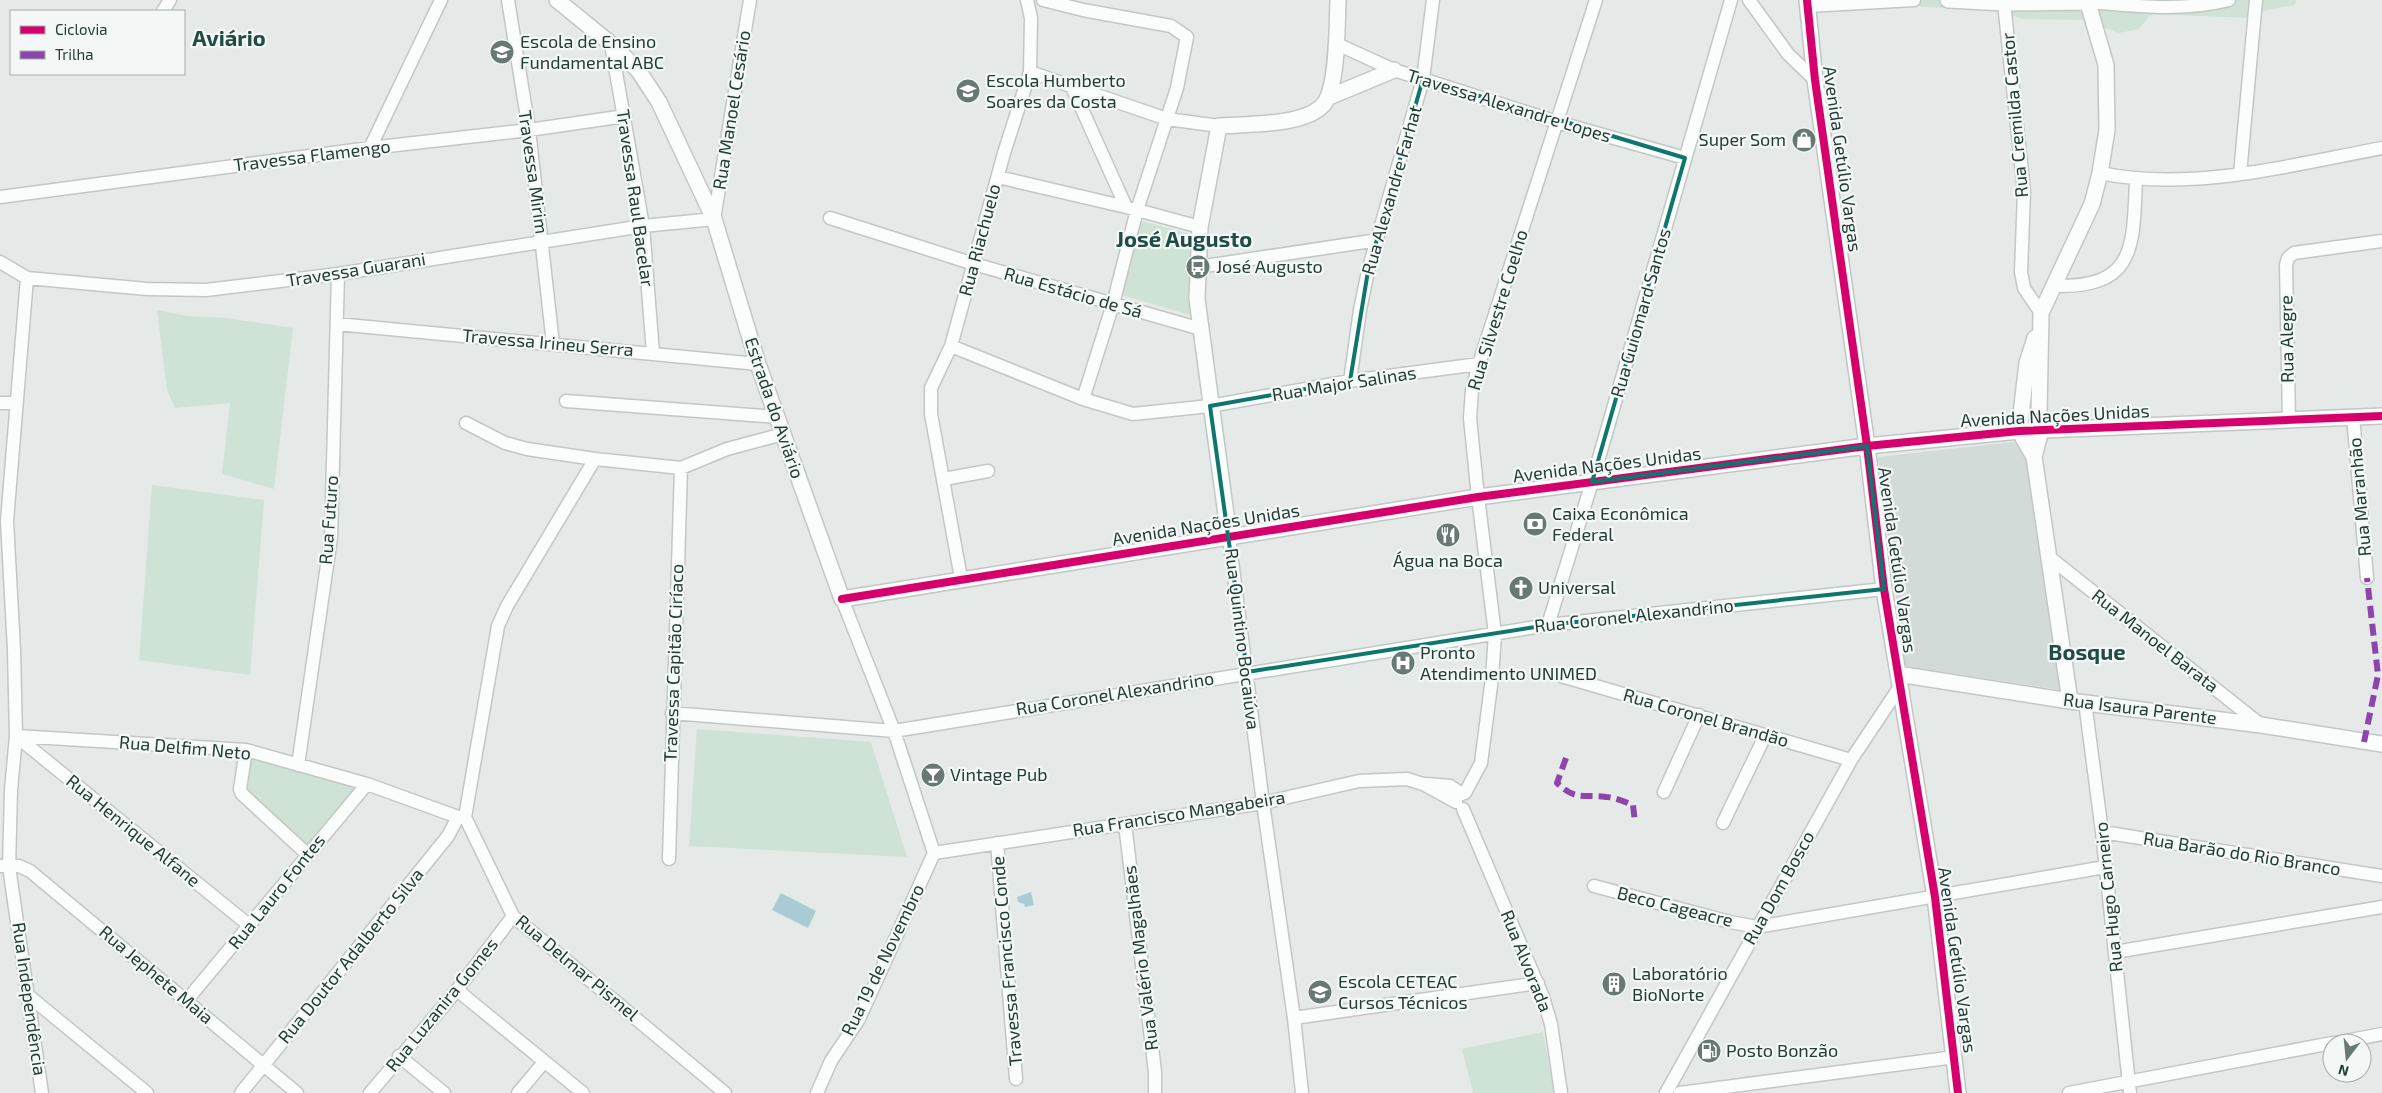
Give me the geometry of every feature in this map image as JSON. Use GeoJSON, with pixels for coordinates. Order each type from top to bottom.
{"type":"FeatureCollection","features":[{"type":"Feature","properties":{"kind":"street"},"geometry":{"type":"LineString","coordinates":[[370,148],[441,0]]}},
{"type":"Feature","properties":{"kind":"street","name":"Travessa Mirim"},"geometry":{"type":"LineString","coordinates":[[508,0],[529,130],[543,240],[553,344]]}},
{"type":"Feature","properties":{"kind":"street","name":"Estrada do Aviário"},"geometry":{"type":"LineString","coordinates":[[556,0],[611,44],[650,85],[714,219],[758,364],[842,598],[894,731],[934,853]]}},
{"type":"Feature","properties":{"kind":"street","name":"Rua Manoel Cesário"},"geometry":{"type":"LineString","coordinates":[[714,219],[750,0]]}},
{"type":"Feature","properties":{"kind":"street","name":"Rua Riachuelo"},"geometry":{"type":"LineString","coordinates":[[961,578],[930,401],[931,388],[951,346],[998,177],[1030,72],[1031,18],[1027,0]]}},
{"type":"Feature","properties":{"kind":"street"},"geometry":{"type":"LineString","coordinates":[[1043,0],[1083,10],[1171,26],[1187,37],[1180,79],[1167,119],[1131,208],[1113,304],[1083,399]]}},
{"type":"Feature","properties":{"kind":"street"},"geometry":{"type":"LineString","coordinates":[[1329,97],[1336,44],[1338,0]]}},
{"type":"Feature","properties":{"kind":"street","name":"Rua Alexandre Farhat"},"geometry":{"type":"LineString","coordinates":[[1350,381],[1360,310],[1368,271],[1423,79],[1433,0]]}},
{"type":"Feature","properties":{"kind":"street","name":"Rua Silvestre Coelho"},"geometry":{"type":"LineString","coordinates":[[1465,800],[1481,763],[1486,733],[1495,634],[1470,418],[1472,390],[1596,0]]}},
{"type":"Feature","properties":{"kind":"street","name":"Rua Guiomard Santos"},"geometry":{"type":"LineString","coordinates":[[1548,625],[1592,482],[1731,0]]}},
{"type":"Feature","properties":{"kind":"street"},"geometry":{"type":"LineString","coordinates":[[1749,0],[1788,54],[1815,80]]}},
{"type":"Feature","properties":{"kind":"street"},"geometry":{"type":"LineString","coordinates":[[1807,3],[1914,0]]}},
{"type":"Feature","properties":{"kind":"street"},"geometry":{"type":"LineString","coordinates":[[1948,0],[2004,3],[2088,1],[2201,7],[2229,0]]}},
{"type":"Feature","properties":{"kind":"street"},"geometry":{"type":"LineString","coordinates":[[2240,174],[2256,0]]}},
{"type":"Feature","properties":{"kind":"street"},"geometry":{"type":"LineString","coordinates":[[2034,457],[2041,430],[2039,413],[2041,313],[2092,204],[2100,173],[2107,130],[2106,66],[2088,1]]}},
{"type":"Feature","properties":{"kind":"street","name":"Avenida Getúlio Vargas"},"geometry":{"type":"LineString","coordinates":[[1807,3],[1815,80],[1867,446],[1884,589],[1935,897],[1958,1093]]}},
{"type":"Feature","properties":{"kind":"street","name":"Rua Cremilda Castor"},"geometry":{"type":"LineString","coordinates":[[2004,3],[2024,192],[2021,272],[2024,288],[2041,313]]}},
{"type":"Feature","properties":{"kind":"street","name":"Travessa Raul Bacelar"},"geometry":{"type":"LineString","coordinates":[[611,44],[643,226],[653,353]]}},
{"type":"Feature","properties":{"kind":"street","name":"Travessa Alexandre Lopes"},"geometry":{"type":"LineString","coordinates":[[1336,44],[1394,70],[1557,122],[1685,158]]}},
{"type":"Feature","properties":{"kind":"street"},"geometry":{"type":"LineString","coordinates":[[1030,72],[1072,88],[1167,119],[1219,126],[1299,118],[1315,112],[1329,97],[1394,70]]}},
{"type":"Feature","properties":{"kind":"street"},"geometry":{"type":"LineString","coordinates":[[1072,88],[1131,208]]}},
{"type":"Feature","properties":{"kind":"street","name":"Travessa Flamengo"},"geometry":{"type":"LineString","coordinates":[[0,197],[370,148],[529,130],[625,116]]}},
{"type":"Feature","properties":{"kind":"street","name":"Rua Quintino Bocaiúva"},"geometry":{"type":"LineString","coordinates":[[1219,126],[1200,227],[1197,299],[1263,803],[1294,1018],[1302,1093]]}},
{"type":"Feature","properties":{"kind":"street"},"geometry":{"type":"LineString","coordinates":[[2100,173],[2136,179],[2240,174],[2382,148]]}},
{"type":"Feature","properties":{"kind":"street"},"geometry":{"type":"LineString","coordinates":[[998,177],[1131,208],[1200,227]]}},
{"type":"Feature","properties":{"kind":"street"},"geometry":{"type":"LineString","coordinates":[[2053,286],[2078,287],[2094,283],[2109,278],[2121,267],[2128,252],[2135,213],[2136,179]]}},
{"type":"Feature","properties":{"kind":"street","name":"Rua Estácio de Sá"},"geometry":{"type":"LineString","coordinates":[[830,218],[974,264],[1201,329]]}},
{"type":"Feature","properties":{"kind":"street","name":"Travessa Guarani"},"geometry":{"type":"LineString","coordinates":[[0,262],[27,278],[178,291],[247,286],[338,274],[543,240],[643,226],[714,219]]}},
{"type":"Feature","properties":{"kind":"street"},"geometry":{"type":"LineString","coordinates":[[1198,267],[1378,240]]}},
{"type":"Feature","properties":{"kind":"street","name":"Rua Alegre"},"geometry":{"type":"LineString","coordinates":[[2288,420],[2286,265],[2288,258],[2294,253],[2382,241]]}},
{"type":"Feature","properties":{"kind":"street","name":"Rua Futuro"},"geometry":{"type":"LineString","coordinates":[[298,764],[331,538],[338,274]]}},
{"type":"Feature","properties":{"kind":"street","name":"Rua Independência"},"geometry":{"type":"LineString","coordinates":[[27,278],[3,521],[14,650],[16,736],[4,867],[30,997],[42,1093]]}},
{"type":"Feature","properties":{"kind":"street","name":"Travessa Irineu Serra"},"geometry":{"type":"LineString","coordinates":[[337,324],[758,364]]}},
{"type":"Feature","properties":{"kind":"street"},"geometry":{"type":"LineString","coordinates":[[2040,329],[2027,362],[2019,431],[2034,457],[2070,700]]}},
{"type":"Feature","properties":{"kind":"street","name":"Rua Major Salinas"},"geometry":{"type":"LineString","coordinates":[[951,346],[1083,399],[1133,414],[1210,406],[1350,381],[1479,364]]}},
{"type":"Feature","properties":{"kind":"street"},"geometry":{"type":"LineString","coordinates":[[566,401],[778,417]]}},
{"type":"Feature","properties":{"kind":"street"},"geometry":{"type":"LineString","coordinates":[[0,404],[15,403]]}},
{"type":"Feature","properties":{"kind":"street","name":"Rua Maranhão"},"geometry":{"type":"LineString","coordinates":[[2353,416],[2367,578]]}},
{"type":"Feature","properties":{"kind":"street","name":"Avenida Nações Unidas"},"geometry":{"type":"LineString","coordinates":[[842,598],[1478,497],[1867,446],[2019,431],[2382,416]]}},
{"type":"Feature","properties":{"kind":"street"},"geometry":{"type":"LineString","coordinates":[[466,422],[505,443],[595,459],[681,468],[727,449],[783,434]]}},
{"type":"Feature","properties":{"kind":"street"},"geometry":{"type":"LineString","coordinates":[[461,817],[498,626],[507,606],[595,459]]}},
{"type":"Feature","properties":{"kind":"street","name":"Travessa Capitão Ciríaco"},"geometry":{"type":"LineString","coordinates":[[669,859],[681,468]]}},
{"type":"Feature","properties":{"kind":"street"},"geometry":{"type":"LineString","coordinates":[[944,479],[988,471]]}},
{"type":"Feature","properties":{"kind":"street","name":"Rua Manoel Barata"},"geometry":{"type":"LineString","coordinates":[[2049,557],[2261,725]]}},
{"type":"Feature","properties":{"kind":"street","name":"Rua Coronel Alexandrino"},"geometry":{"type":"LineString","coordinates":[[672,713],[894,731],[1247,672],[1548,625],[1884,589]]}},
{"type":"Feature","properties":{"kind":"street","name":"Rua Coronel Brandão"},"geometry":{"type":"LineString","coordinates":[[1561,676],[1851,760]]}},
{"type":"Feature","properties":{"kind":"street","name":"Rua Isaura Parente"},"geometry":{"type":"LineString","coordinates":[[1898,681],[2070,700],[2261,725],[2382,744]]}},
{"type":"Feature","properties":{"kind":"street","name":"Rua Dom Bosco"},"geometry":{"type":"LineString","coordinates":[[1666,1093],[1851,760],[1898,681]]}},
{"type":"Feature","properties":{"kind":"street","name":"Rua Hugo Carneiro"},"geometry":{"type":"LineString","coordinates":[[2085,702],[2102,832],[2130,1087]]}},
{"type":"Feature","properties":{"kind":"street"},"geometry":{"type":"LineString","coordinates":[[1664,792],[1699,715]]}},
{"type":"Feature","properties":{"kind":"street","name":"Rua Delfim Neto"},"geometry":{"type":"LineString","coordinates":[[16,736],[246,750],[368,784],[461,817]]}},
{"type":"Feature","properties":{"kind":"street","name":"Rua Henrique Alfane"},"geometry":{"type":"LineString","coordinates":[[16,736],[250,926]]}},
{"type":"Feature","properties":{"kind":"street"},"geometry":{"type":"LineString","coordinates":[[1723,822],[1765,736]]}},
{"type":"Feature","properties":{"kind":"street"},"geometry":{"type":"LineString","coordinates":[[246,750],[240,789],[242,794],[307,854]]}},
{"type":"Feature","properties":{"kind":"street","name":"Rua Francisco Mangabeira"},"geometry":{"type":"LineString","coordinates":[[934,853],[1263,803],[1359,781],[1406,779],[1465,800]]}},
{"type":"Feature","properties":{"kind":"street","name":"Rua Lauro Fontes"},"geometry":{"type":"LineString","coordinates":[[187,1000],[250,926],[307,854],[368,784]]}},
{"type":"Feature","properties":{"kind":"street","name":"Rua Alvorada"},"geometry":{"type":"LineString","coordinates":[[1465,800],[1474,833],[1510,924],[1538,983],[1551,1024],[1561,1093]]}},
{"type":"Feature","properties":{"kind":"street","name":"Rua Delmar Pismel"},"geometry":{"type":"LineString","coordinates":[[461,817],[513,916],[724,1093]]}},
{"type":"Feature","properties":{"kind":"street","name":"Rua Doutor Adalberto Silva"},"geometry":{"type":"LineString","coordinates":[[241,1093],[448,836],[461,817]]}},
{"type":"Feature","properties":{"kind":"street","name":"Rua Valério Magalhães"},"geometry":{"type":"LineString","coordinates":[[1125,824],[1155,1072],[1155,1093]]}},
{"type":"Feature","properties":{"kind":"street","name":"Rua Barão do Rio Branco"},"geometry":{"type":"LineString","coordinates":[[2102,832],[2382,876]]}},
{"type":"Feature","properties":{"kind":"street","name":"Travessa Francisco Conde"},"geometry":{"type":"LineString","coordinates":[[997,843],[1016,1079]]}},
{"type":"Feature","properties":{"kind":"street","name":"Rua 19 de Novembro"},"geometry":{"type":"LineString","coordinates":[[817,1093],[831,1062],[859,1019],[934,853]]}},
{"type":"Feature","properties":{"kind":"street","name":"Rua Jephete Maia"},"geometry":{"type":"LineString","coordinates":[[4,867],[18,866],[30,871],[187,1000],[263,1066],[298,1093]]}},
{"type":"Feature","properties":{"kind":"street"},"geometry":{"type":"LineString","coordinates":[[1757,927],[2105,867]]}},
{"type":"Feature","properties":{"kind":"street","name":"Beco Cageacre"},"geometry":{"type":"LineString","coordinates":[[1594,886],[1730,922],[1757,927]]}},
{"type":"Feature","properties":{"kind":"street"},"geometry":{"type":"LineString","coordinates":[[2114,952],[2382,907]]}},
{"type":"Feature","properties":{"kind":"street","name":"Rua Luzanira Gomes"},"geometry":{"type":"LineString","coordinates":[[370,1093],[399,1056],[457,990],[513,916]]}},
{"type":"Feature","properties":{"kind":"street"},"geometry":{"type":"LineString","coordinates":[[1294,1018],[1538,983]]}},
{"type":"Feature","properties":{"kind":"street"},"geometry":{"type":"LineString","coordinates":[[457,990],[583,1093]]}},
{"type":"Feature","properties":{"kind":"street"},"geometry":{"type":"LineString","coordinates":[[30,997],[147,1093]]}},
{"type":"Feature","properties":{"kind":"street"},"geometry":{"type":"LineString","coordinates":[[2070,1093],[2130,1087],[2322,1045]]}},
{"type":"Feature","properties":{"kind":"street"},"geometry":{"type":"LineString","coordinates":[[399,1056],[444,1093]]}},
{"type":"Feature","properties":{"kind":"street"},"geometry":{"type":"LineString","coordinates":[[1680,1093],[1955,1057]]}},
{"type":"Feature","properties":{"kind":"street"},"geometry":{"type":"LineString","coordinates":[[518,1093],[544,1062]]}},
{"type":"Feature","properties":{"kind":"highlighted area"},"geometry":{"type":"Polygon","coordinates":[[[1423,79],[1685,158],[1592,482],[1867,446],[1884,589],[1548,625],[1247,672],[1210,406],[1350,381],[1368,271],[1423,79]]]}},
{"type":"Feature","properties":{"kind":"shaded area"},"geometry":{"type":"Polygon","coordinates":[[[2013,442],[2026,450],[2061,690],[1905,666],[1878,457],[2013,442]]]}},
{"type":"Feature","properties":{"kind":"green space"},"geometry":{"type":"Polygon","coordinates":[[[1913,0],[2297,0],[2294,5],[2267,10],[2246,18],[2154,14],[2148,17],[2139,29],[2119,33],[2084,20],[2022,19],[1998,10],[1922,7],[1917,6],[1913,0]]]}},
{"type":"Feature","properties":{"kind":"green space"},"geometry":{"type":"Polygon","coordinates":[[[1138,220],[1193,235],[1190,315],[1118,294],[1138,220]]]}},
{"type":"Feature","properties":{"kind":"green space"},"geometry":{"type":"Polygon","coordinates":[[[157,310],[188,316],[227,318],[293,328],[274,489],[222,474],[230,403],[175,408],[167,390],[157,310]]]}},
{"type":"Feature","properties":{"kind":"green space"},"geometry":{"type":"Polygon","coordinates":[[[152,485],[264,500],[250,675],[139,660],[152,485]]]}},
{"type":"Feature","properties":{"kind":"green space"},"geometry":{"type":"Polygon","coordinates":[[[697,729],[871,742],[907,857],[689,846],[697,729]]]}},
{"type":"Feature","properties":{"kind":"green space"},"geometry":{"type":"Polygon","coordinates":[[[251,757],[358,786],[307,846],[256,802],[248,791],[251,757]]]}},
{"type":"Feature","properties":{"kind":"green space"},"geometry":{"type":"Polygon","coordinates":[[[1543,1032],[1554,1093],[1473,1093],[1462,1049],[1543,1032]]]}},
{"type":"Feature","properties":{"kind":"water"},"geometry":{"type":"Polygon","coordinates":[[[1031,892],[1034,905],[1025,907],[1024,904],[1018,902],[1017,897],[1031,892]]]}},
{"type":"Feature","properties":{"kind":"water"},"geometry":{"type":"Polygon","coordinates":[[[781,893],[816,911],[808,928],[772,910],[781,893]]]}},
{"type":"Feature","properties":{"kind":"marked path"},"geometry":{"type":"LineString","coordinates":[[2364,742],[2378,675],[2367,578]]}},
{"type":"Feature","properties":{"kind":"marked path"},"geometry":{"type":"LineString","coordinates":[[1566,758],[1557,783],[1575,795],[1613,798],[1633,805],[1635,822]]}},
{"type":"Feature","properties":{"kind":"cycle path"},"geometry":{"type":"LineString","coordinates":[[1807,0],[1815,80],[1867,446],[1884,589],[1935,897],[1958,1093]]}},
{"type":"Feature","properties":{"kind":"cycle path"},"geometry":{"type":"LineString","coordinates":[[842,599],[1478,497],[1867,446],[2019,431],[2382,416]]}},
{"type":"Feature","properties":{"kind":"place","name":"Escola de Ensino Fundamental ABC"},"geometry":{"type":"Point","coordinates":[502,52]}},
{"type":"Feature","properties":{"kind":"place","name":"Escola Humberto Soares da Costa"},"geometry":{"type":"Point","coordinates":[968,91]}},
{"type":"Feature","properties":{"kind":"place","name":"Super Som"},"geometry":{"type":"Point","coordinates":[1804,140]}},
{"type":"Feature","properties":{"kind":"place","name":"José Augusto"},"geometry":{"type":"Point","coordinates":[1198,267]}},
{"type":"Feature","properties":{"kind":"place","name":"Caixa Econômica Federal"},"geometry":{"type":"Point","coordinates":[1535,524]}},
{"type":"Feature","properties":{"kind":"place","name":"Água na Boca"},"geometry":{"type":"Point","coordinates":[1448,535]}},
{"type":"Feature","properties":{"kind":"place","name":"Universal"},"geometry":{"type":"Point","coordinates":[1521,588]}},
{"type":"Feature","properties":{"kind":"place","name":"Pronto Atendimento UNIMED"},"geometry":{"type":"Point","coordinates":[1403,663]}},
{"type":"Feature","properties":{"kind":"place","name":"Vintage Pub"},"geometry":{"type":"Point","coordinates":[933,775]}},
{"type":"Feature","properties":{"kind":"place","name":"Laboratório BioNorte"},"geometry":{"type":"Point","coordinates":[1614,984]}},
{"type":"Feature","properties":{"kind":"place","name":"Escola CETEAC Cursos Técnicos"},"geometry":{"type":"Point","coordinates":[1320,992]}},
{"type":"Feature","properties":{"kind":"place","name":"Posto Bonzão"},"geometry":{"type":"Point","coordinates":[1709,1051]}},
{"type":"Feature","properties":{"kind":"district","name":"Aviário"},"geometry":{"type":"Point","coordinates":[229,38]}},
{"type":"Feature","properties":{"kind":"district","name":"José Augusto"},"geometry":{"type":"Point","coordinates":[1184,239]}},
{"type":"Feature","properties":{"kind":"district","name":"Bosque"},"geometry":{"type":"Point","coordinates":[2087,652]}}]}
